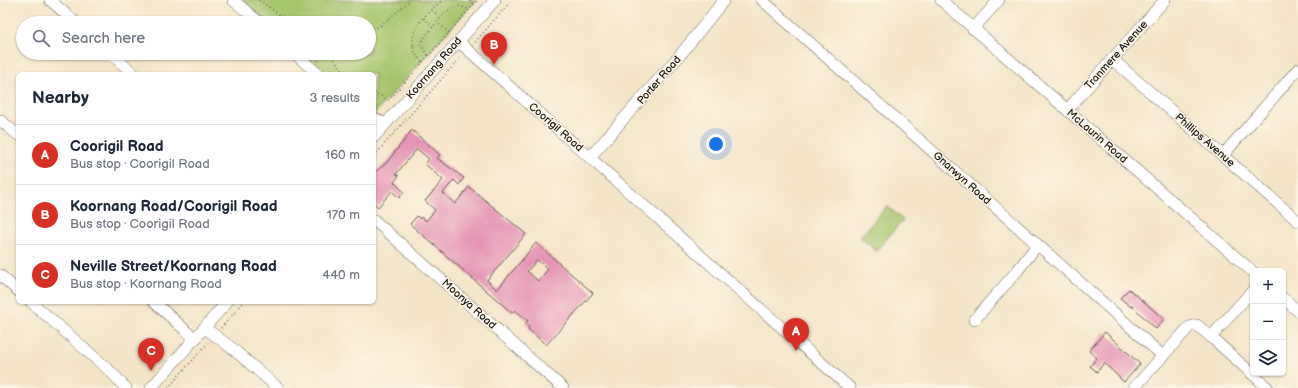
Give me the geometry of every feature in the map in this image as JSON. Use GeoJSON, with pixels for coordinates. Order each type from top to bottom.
{"type":"FeatureCollection","features":[{"type":"Feature","properties":{"kind":"street"},"geometry":{"type":"LineString","coordinates":[[50,0],[68,16]]}},
{"type":"Feature","properties":{"kind":"street"},"geometry":{"type":"LineString","coordinates":[[234,0],[252,16]]}},
{"type":"Feature","properties":{"kind":"street","name":"Koornang Road"},"geometry":{"type":"LineString","coordinates":[[378,130],[495,0]]}},
{"type":"Feature","properties":{"kind":"street","name":"Porter Road"},"geometry":{"type":"LineString","coordinates":[[590,157],[677,59],[724,0]]}},
{"type":"Feature","properties":{"kind":"street","name":"Gnarwyn Road"},"geometry":{"type":"LineString","coordinates":[[762,0],[1163,356]]}},
{"type":"Feature","properties":{"kind":"street","name":"McLaurin Road"},"geometry":{"type":"LineString","coordinates":[[941,0],[1250,269]]}},
{"type":"Feature","properties":{"kind":"street"},"geometry":{"type":"LineString","coordinates":[[973,29],[999,0]]}},
{"type":"Feature","properties":{"kind":"street","name":"Tranmere Avenue"},"geometry":{"type":"LineString","coordinates":[[1067,110],[1165,0]]}},
{"type":"Feature","properties":{"kind":"street","name":"Coorigil Road"},"geometry":{"type":"LineString","coordinates":[[458,41],[850,388]]}},
{"type":"Feature","properties":{"kind":"street","name":"Phillips Avenue"},"geometry":{"type":"LineString","coordinates":[[1112,59],[1298,221]]}},
{"type":"Feature","properties":{"kind":"street"},"geometry":{"type":"LineString","coordinates":[[118,60],[132,72]]}},
{"type":"Feature","properties":{"kind":"street"},"geometry":{"type":"LineString","coordinates":[[302,60],[316,72]]}},
{"type":"Feature","properties":{"kind":"street"},"geometry":{"type":"LineString","coordinates":[[1223,155],[1298,69]]}},
{"type":"Feature","properties":{"kind":"street"},"geometry":{"type":"LineString","coordinates":[[0,120],[16,133]]}},
{"type":"Feature","properties":{"kind":"street","name":"Moonya Road"},"geometry":{"type":"LineString","coordinates":[[376,222],[563,388]]}},
{"type":"Feature","properties":{"kind":"street"},"geometry":{"type":"LineString","coordinates":[[974,320],[1018,270],[1037,245]]}},
{"type":"Feature","properties":{"kind":"street"},"geometry":{"type":"LineString","coordinates":[[0,275],[16,289]]}},
{"type":"Feature","properties":{"kind":"street"},"geometry":{"type":"LineString","coordinates":[[1211,337],[1250,293]]}},
{"type":"Feature","properties":{"kind":"street"},"geometry":{"type":"LineString","coordinates":[[1286,301],[1298,311]]}},
{"type":"Feature","properties":{"kind":"street"},"geometry":{"type":"LineString","coordinates":[[33,304],[110,371],[126,388]]}},
{"type":"Feature","properties":{"kind":"street"},"geometry":{"type":"LineString","coordinates":[[156,304],[195,339]]}},
{"type":"Feature","properties":{"kind":"street"},"geometry":{"type":"LineString","coordinates":[[151,388],[225,304]]}},
{"type":"Feature","properties":{"kind":"street"},"geometry":{"type":"LineString","coordinates":[[207,325],[278,388]]}},
{"type":"Feature","properties":{"kind":"street"},"geometry":{"type":"LineString","coordinates":[[1134,388],[1189,327],[1193,325],[1197,325],[1268,388]]}},
{"type":"Feature","properties":{"kind":"street"},"geometry":{"type":"LineString","coordinates":[[110,371],[134,388]]}},
{"type":"Feature","properties":{"kind":"path"},"geometry":{"type":"LineString","coordinates":[[259,0],[282,16]]}},
{"type":"Feature","properties":{"kind":"path"},"geometry":{"type":"LineString","coordinates":[[376,27],[380,26],[411,0]]}},
{"type":"Feature","properties":{"kind":"path"},"geometry":{"type":"LineString","coordinates":[[422,62],[416,55],[412,46],[414,32],[424,18],[442,0]]}},
{"type":"Feature","properties":{"kind":"path"},"geometry":{"type":"LineString","coordinates":[[470,0],[474,4]]}},
{"type":"Feature","properties":{"kind":"path"},"geometry":{"type":"LineString","coordinates":[[376,93],[389,100],[478,0]]}},
{"type":"Feature","properties":{"kind":"path"},"geometry":{"type":"LineString","coordinates":[[376,154],[512,0]]}},
{"type":"Feature","properties":{"kind":"path"},"geometry":{"type":"LineString","coordinates":[[429,55],[422,45],[423,39],[433,26],[448,10],[457,6],[462,6],[469,10]]}},
{"type":"Feature","properties":{"kind":"path"},"geometry":{"type":"LineString","coordinates":[[432,10],[441,18]]}},
{"type":"Feature","properties":{"kind":"path"},"geometry":{"type":"LineString","coordinates":[[424,18],[433,26]]}},
{"type":"Feature","properties":{"kind":"path"},"geometry":{"type":"LineString","coordinates":[[437,22],[449,33]]}},
{"type":"Feature","properties":{"kind":"path"},"geometry":{"type":"LineString","coordinates":[[412,46],[422,45]]}},
{"type":"Feature","properties":{"kind":"path"},"geometry":{"type":"LineString","coordinates":[[335,60],[344,72]]}},
{"type":"Feature","properties":{"kind":"path"},"geometry":{"type":"LineString","coordinates":[[168,388],[242,304]]}},
{"type":"Feature","properties":{"kind":"green space"},"geometry":{"type":"Polygon","coordinates":[[[242,0],[476,0],[376,112],[376,72],[323,72],[309,60],[376,60],[376,16],[260,16],[242,0]]]}},
{"type":"Feature","properties":{"kind":"green space"},"geometry":{"type":"Polygon","coordinates":[[[887,206],[903,220],[876,251],[860,237],[887,206]]]}},
{"type":"Feature","properties":{"kind":"building"},"geometry":{"type":"Polygon","coordinates":[[[412,130],[440,155],[437,158],[464,178],[459,185],[454,180],[443,193],[455,204],[469,187],[526,234],[487,280],[497,290],[536,243],[593,293],[546,345],[528,329],[529,327],[525,324],[528,321],[515,310],[512,313],[410,224],[417,216],[426,221],[435,210],[425,201],[443,180],[425,164],[429,159],[417,149],[396,174],[399,176],[394,182],[404,192],[399,198],[392,191],[378,207],[376,205],[376,171],[387,162],[412,130]],[[537,260],[527,271],[538,281],[548,269],[537,260]]]}},
{"type":"Feature","properties":{"kind":"building"},"geometry":{"type":"Polygon","coordinates":[[[1129,289],[1164,319],[1156,329],[1132,306],[1131,307],[1120,298],[1129,289]]]}},
{"type":"Feature","properties":{"kind":"building"},"geometry":{"type":"Polygon","coordinates":[[[1105,332],[1140,364],[1124,382],[1104,363],[1097,372],[1090,366],[1097,358],[1089,351],[1105,332]]]}},
{"type":"Feature","properties":{"kind":"place","name":"Koornang Road/Coorigil Road"},"geometry":{"type":"Point","coordinates":[494,65]}},
{"type":"Feature","properties":{"kind":"place","name":"Coorigil Road"},"geometry":{"type":"Point","coordinates":[796,351]}},
{"type":"Feature","properties":{"kind":"place","name":"Neville Street/Koornang Road"},"geometry":{"type":"Point","coordinates":[151,371]}}]}
